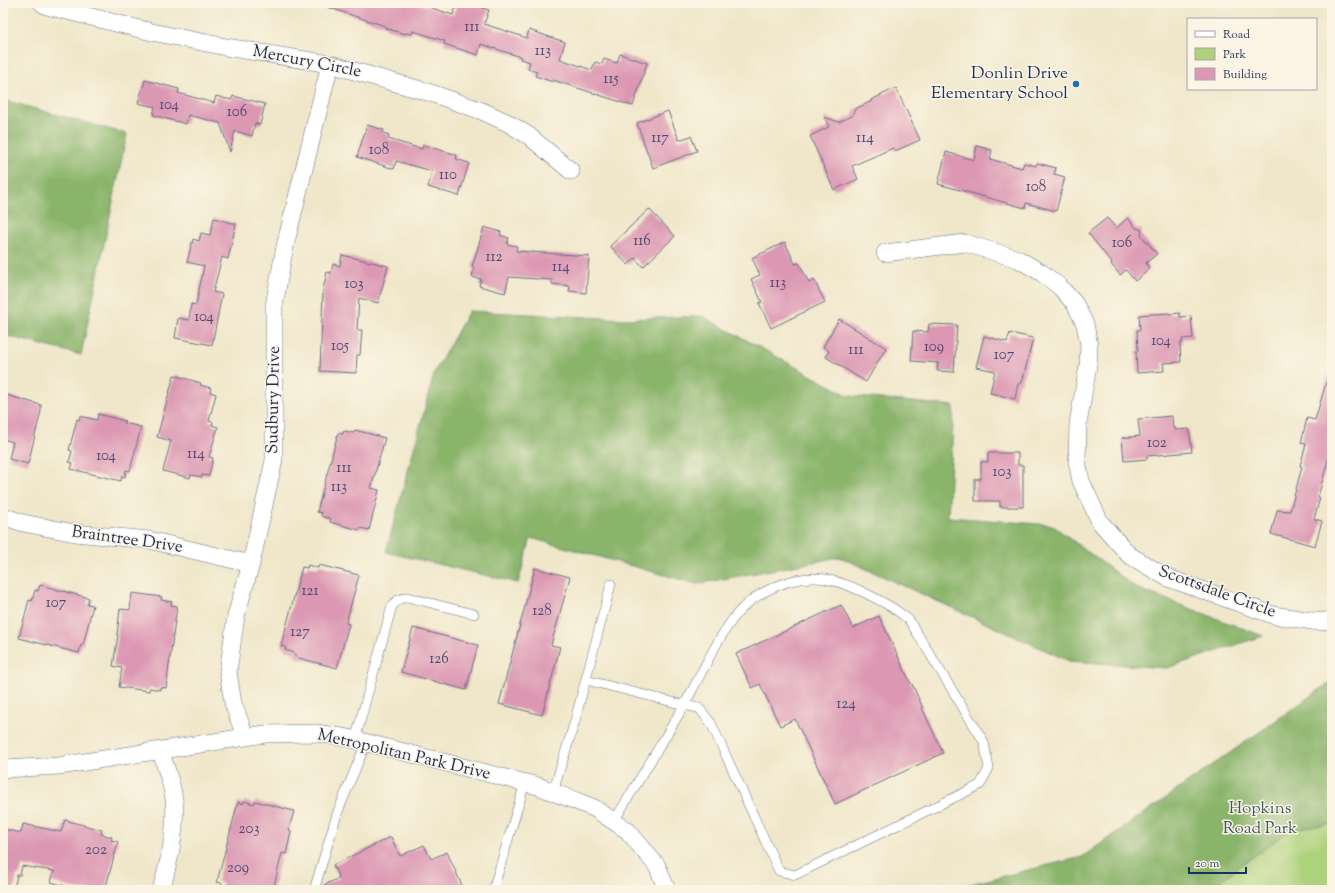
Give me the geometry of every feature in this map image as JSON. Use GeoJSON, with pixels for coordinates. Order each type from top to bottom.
{"type":"FeatureCollection","features":[{"type":"Feature","properties":{"kind":"street","name":"Mercury Circle"},"geometry":{"type":"LineString","coordinates":[[45,4],[152,32],[211,44],[330,64],[431,93],[482,111],[508,123],[529,136],[571,171]]}},
{"type":"Feature","properties":{"kind":"street","name":"Sudbury Drive"},"geometry":{"type":"LineString","coordinates":[[245,736],[233,704],[228,672],[236,616],[251,564],[274,460],[274,306],[285,246],[330,64]]}},
{"type":"Feature","properties":{"kind":"street","name":"Scottsdale Circle"},"geometry":{"type":"LineString","coordinates":[[885,253],[965,243],[1018,259],[1042,273],[1060,287],[1075,304],[1085,324],[1089,345],[1088,366],[1078,424],[1077,461],[1081,481],[1100,522],[1129,555],[1168,578],[1273,615],[1319,622],[1332,620]]}},
{"type":"Feature","properties":{"kind":"street","name":"Braintree Drive"},"geometry":{"type":"LineString","coordinates":[[3,516],[23,523],[75,533],[149,540],[251,564]]}},
{"type":"Feature","properties":{"kind":"street","name":"Metropolitan Park Drive"},"geometry":{"type":"LineString","coordinates":[[3,769],[59,766],[161,751],[245,736],[316,733],[361,742],[525,783],[554,792],[594,808],[628,831],[657,866],[667,890]]}},
{"type":"Feature","properties":{"kind":"street"},"geometry":{"type":"LineString","coordinates":[[161,751],[174,798],[174,820],[168,869],[162,890]]}},
{"type":"Feature","properties":{"kind":"lane"},"geometry":{"type":"LineString","coordinates":[[586,680],[684,705],[699,708],[711,723],[778,871],[789,874],[795,874],[980,785],[989,768],[984,742],[908,620],[897,609],[850,585],[824,579],[802,579],[778,585],[755,598],[737,615],[716,644],[684,705],[614,821]]}},
{"type":"Feature","properties":{"kind":"lane"},"geometry":{"type":"LineString","coordinates":[[554,792],[586,680],[611,584]]}},
{"type":"Feature","properties":{"kind":"lane"},"geometry":{"type":"LineString","coordinates":[[314,890],[361,742],[392,606],[398,600],[407,597],[474,614]]}},
{"type":"Feature","properties":{"kind":"lane"},"geometry":{"type":"LineString","coordinates":[[493,890],[525,783]]}},
{"type":"Feature","properties":{"kind":"green space"},"geometry":{"type":"Polygon","coordinates":[[[3,100],[127,134],[81,355],[3,335],[3,100]]]}},
{"type":"Feature","properties":{"kind":"green space"},"geometry":{"type":"Polygon","coordinates":[[[469,311],[626,319],[702,316],[849,396],[954,406],[948,517],[1052,525],[1136,588],[1263,636],[1167,668],[1069,661],[840,557],[697,584],[531,538],[518,583],[386,552],[435,371],[469,311]]]}},
{"type":"Feature","properties":{"kind":"green space","name":"Hopkins Road Park"},"geometry":{"type":"Polygon","coordinates":[[[1332,681],[1332,890],[1074,890],[1332,681]]]}},
{"type":"Feature","properties":{"kind":"green space","name":"Hopkins Road Park"},"geometry":{"type":"Polygon","coordinates":[[[1332,681],[1332,824],[1290,830],[1207,890],[946,890],[1082,857],[1332,681]]]}},
{"type":"Feature","properties":{"kind":"building"},"geometry":{"type":"Polygon","coordinates":[[[325,3],[417,3],[453,15],[457,3],[479,3],[482,8],[489,10],[484,24],[527,38],[529,30],[565,42],[560,59],[592,70],[595,62],[602,64],[604,59],[617,63],[620,54],[647,63],[633,106],[553,80],[553,82],[535,76],[537,72],[528,69],[530,62],[520,59],[521,57],[481,44],[478,55],[444,44],[445,41],[413,31],[412,34],[405,34],[385,28],[385,26],[324,6],[325,3]]]}},
{"type":"Feature","properties":{"kind":"building"},"geometry":{"type":"Polygon","coordinates":[[[145,80],[179,89],[178,93],[214,103],[216,96],[231,100],[233,96],[265,104],[260,125],[255,123],[252,136],[235,131],[230,152],[220,123],[188,115],[186,124],[153,115],[155,107],[138,103],[145,80]]]}},
{"type":"Feature","properties":{"kind":"building"},"geometry":{"type":"Polygon","coordinates":[[[896,88],[920,140],[895,151],[893,148],[852,166],[858,179],[834,190],[810,136],[829,127],[824,117],[839,122],[852,116],[855,109],[896,88]]]}},
{"type":"Feature","properties":{"kind":"building"},"geometry":{"type":"Polygon","coordinates":[[[668,111],[679,140],[691,136],[697,151],[653,168],[637,123],[668,111]]]}},
{"type":"Feature","properties":{"kind":"building"},"geometry":{"type":"Polygon","coordinates":[[[367,125],[384,130],[383,133],[389,135],[388,139],[422,149],[423,145],[457,155],[456,159],[469,163],[459,196],[428,187],[432,171],[396,161],[394,169],[357,157],[367,125]]]}},
{"type":"Feature","properties":{"kind":"building"},"geometry":{"type":"Polygon","coordinates":[[[977,146],[992,150],[990,159],[1022,168],[1024,163],[1036,166],[1037,163],[1056,168],[1054,174],[1065,177],[1056,211],[1026,203],[1025,208],[938,184],[946,152],[974,160],[977,146]]]}},
{"type":"Feature","properties":{"kind":"building"},"geometry":{"type":"Polygon","coordinates":[[[649,209],[675,236],[643,267],[635,258],[628,265],[610,246],[649,209]]]}},
{"type":"Feature","properties":{"kind":"building"},"geometry":{"type":"Polygon","coordinates":[[[214,218],[236,224],[228,259],[222,257],[213,292],[222,294],[212,345],[175,338],[178,318],[189,320],[191,304],[196,305],[204,266],[187,262],[193,239],[199,241],[201,233],[210,235],[214,218]]]}},
{"type":"Feature","properties":{"kind":"building"},"geometry":{"type":"Polygon","coordinates":[[[1107,218],[1116,228],[1128,218],[1136,228],[1142,230],[1141,235],[1157,254],[1146,263],[1150,269],[1135,281],[1126,270],[1120,275],[1088,233],[1107,218]]]}},
{"type":"Feature","properties":{"kind":"building"},"geometry":{"type":"Polygon","coordinates":[[[484,227],[501,232],[500,235],[509,238],[507,244],[517,246],[516,251],[589,256],[586,293],[569,291],[570,286],[552,284],[552,280],[509,277],[505,293],[479,286],[481,279],[472,277],[474,268],[472,267],[484,227]]]}},
{"type":"Feature","properties":{"kind":"building"},"geometry":{"type":"Polygon","coordinates":[[[785,242],[795,264],[799,263],[809,283],[814,280],[825,302],[771,328],[759,303],[762,302],[751,279],[760,275],[752,258],[785,242]]]}},
{"type":"Feature","properties":{"kind":"building"},"geometry":{"type":"Polygon","coordinates":[[[342,255],[388,266],[378,303],[359,298],[357,330],[362,330],[360,355],[357,355],[356,373],[320,371],[323,290],[327,272],[331,273],[333,264],[340,266],[342,255]]]}},
{"type":"Feature","properties":{"kind":"building"},"geometry":{"type":"Polygon","coordinates":[[[1180,313],[1180,317],[1191,316],[1193,338],[1182,339],[1183,343],[1180,343],[1181,362],[1163,363],[1164,371],[1137,373],[1136,351],[1138,351],[1137,330],[1140,330],[1139,315],[1180,313]]]}},
{"type":"Feature","properties":{"kind":"building"},"geometry":{"type":"Polygon","coordinates":[[[839,319],[886,348],[866,382],[826,357],[829,351],[823,347],[839,319]]]}},
{"type":"Feature","properties":{"kind":"building"},"geometry":{"type":"Polygon","coordinates":[[[929,324],[957,325],[954,372],[937,371],[938,363],[911,361],[913,331],[928,332],[929,324]]]}},
{"type":"Feature","properties":{"kind":"building"},"geometry":{"type":"Polygon","coordinates":[[[1010,333],[1033,338],[1023,379],[1021,384],[1018,384],[1015,399],[990,393],[995,371],[976,367],[984,336],[1007,342],[1010,333]]]}},
{"type":"Feature","properties":{"kind":"building"},"geometry":{"type":"Polygon","coordinates":[[[174,375],[201,383],[200,385],[211,388],[210,392],[216,394],[209,421],[213,422],[212,425],[218,427],[209,457],[213,458],[209,476],[202,475],[202,477],[191,475],[190,478],[163,471],[171,441],[157,437],[174,375]]]}},
{"type":"Feature","properties":{"kind":"building"},"geometry":{"type":"Polygon","coordinates":[[[1328,376],[1332,376],[1332,454],[1330,453],[1318,497],[1320,498],[1314,519],[1322,521],[1315,546],[1271,534],[1277,510],[1290,511],[1302,467],[1300,466],[1306,444],[1301,443],[1307,418],[1315,420],[1328,376]]]}},
{"type":"Feature","properties":{"kind":"building"},"geometry":{"type":"Polygon","coordinates":[[[3,394],[41,405],[41,411],[28,464],[9,459],[13,442],[3,439],[3,394]]]}},
{"type":"Feature","properties":{"kind":"building"},"geometry":{"type":"Polygon","coordinates":[[[98,414],[141,427],[130,471],[126,470],[125,477],[122,476],[121,481],[71,469],[73,463],[69,462],[72,451],[69,450],[77,419],[79,420],[80,416],[97,420],[98,414]]]}},
{"type":"Feature","properties":{"kind":"building"},"geometry":{"type":"Polygon","coordinates":[[[1172,416],[1173,427],[1175,427],[1175,430],[1189,429],[1192,452],[1147,456],[1147,459],[1124,461],[1122,438],[1140,436],[1138,419],[1172,416]]]}},
{"type":"Feature","properties":{"kind":"building"},"geometry":{"type":"Polygon","coordinates":[[[355,430],[385,438],[371,488],[379,490],[369,530],[361,528],[360,530],[330,522],[331,519],[321,516],[322,513],[317,512],[338,433],[343,434],[344,431],[354,433],[355,430]]]}},
{"type":"Feature","properties":{"kind":"building"},"geometry":{"type":"Polygon","coordinates":[[[988,453],[1018,453],[1018,465],[1023,465],[1023,507],[1000,507],[1000,501],[975,501],[975,479],[981,479],[981,462],[988,462],[988,453]]]}},
{"type":"Feature","properties":{"kind":"building"},"geometry":{"type":"Polygon","coordinates":[[[308,565],[318,568],[319,565],[359,575],[346,623],[349,624],[337,668],[295,657],[295,653],[285,650],[286,647],[281,646],[302,567],[307,568],[308,565]]]}},
{"type":"Feature","properties":{"kind":"building"},"geometry":{"type":"Polygon","coordinates":[[[535,568],[570,577],[551,645],[560,647],[542,715],[499,704],[535,568]]]}},
{"type":"Feature","properties":{"kind":"building"},"geometry":{"type":"Polygon","coordinates":[[[40,585],[89,598],[87,604],[93,605],[83,645],[81,645],[79,653],[19,638],[29,600],[32,601],[35,590],[38,591],[40,585]]]}},
{"type":"Feature","properties":{"kind":"building"},"geometry":{"type":"Polygon","coordinates":[[[132,593],[162,597],[161,600],[172,602],[171,605],[177,606],[166,688],[160,687],[160,690],[150,688],[149,691],[119,687],[122,668],[113,666],[120,609],[130,610],[132,593]]]}},
{"type":"Feature","properties":{"kind":"building"},"geometry":{"type":"Polygon","coordinates":[[[841,605],[853,628],[879,616],[943,753],[835,804],[795,719],[780,726],[760,684],[752,688],[736,654],[841,605]]]}},
{"type":"Feature","properties":{"kind":"building"},"geometry":{"type":"Polygon","coordinates":[[[413,628],[478,645],[466,690],[401,672],[413,628]]]}},
{"type":"Feature","properties":{"kind":"building"},"geometry":{"type":"Polygon","coordinates":[[[244,801],[254,804],[255,801],[294,811],[289,829],[291,832],[286,854],[282,853],[273,890],[234,890],[222,887],[222,883],[217,882],[238,802],[243,804],[244,801]]]}},
{"type":"Feature","properties":{"kind":"building"},"geometry":{"type":"Polygon","coordinates":[[[65,820],[102,830],[101,834],[112,837],[111,840],[118,842],[105,890],[79,890],[51,882],[54,871],[22,866],[20,875],[17,875],[14,890],[3,890],[3,829],[21,833],[23,824],[61,832],[65,820]]]}},
{"type":"Feature","properties":{"kind":"building"},"geometry":{"type":"Polygon","coordinates":[[[391,837],[400,856],[424,845],[431,859],[447,852],[464,890],[320,890],[322,886],[339,878],[333,865],[391,837]]]}},
{"type":"Feature","properties":{"kind":"place","name":"Donlin Drive Elementary School"},"geometry":{"type":"Point","coordinates":[1076,84]}}]}
